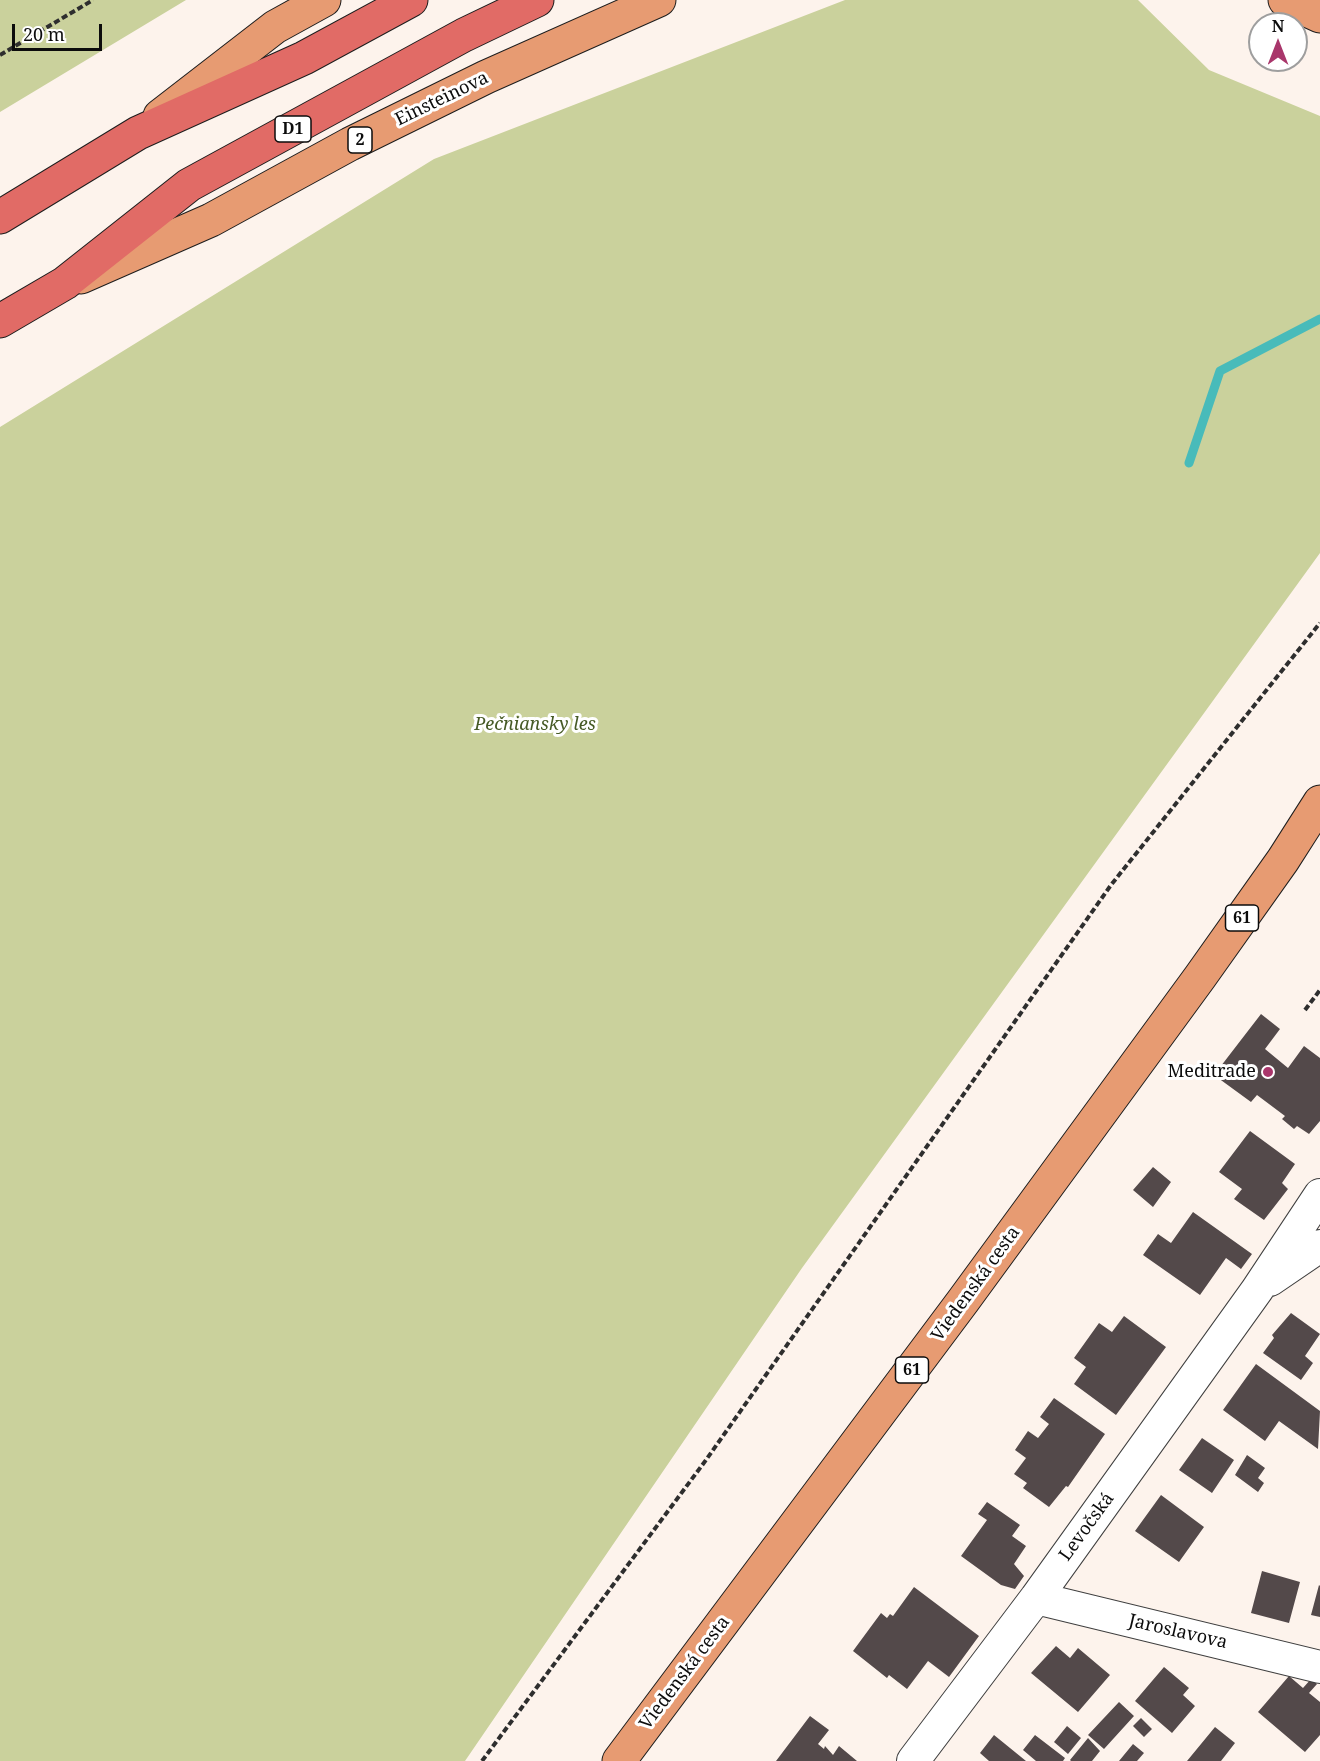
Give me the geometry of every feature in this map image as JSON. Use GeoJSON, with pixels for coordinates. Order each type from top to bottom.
{"type":"FeatureCollection","features":[{"type":"Feature","properties":{"kind":"highway"},"geometry":{"type":"LineString","coordinates":[[0,217],[138,133],[304,58],[411,0]]}},
{"type":"Feature","properties":{"kind":"highway","name":"D1"},"geometry":{"type":"LineString","coordinates":[[0,321],[65,283],[189,185],[464,36],[537,0]]}},
{"type":"Feature","properties":{"kind":"main road"},"geometry":{"type":"LineString","coordinates":[[138,133],[275,27],[324,0]]}},
{"type":"Feature","properties":{"kind":"main road","name":"Einsteinova"},"geometry":{"type":"LineString","coordinates":[[65,283],[212,220],[350,144],[476,82],[659,0]]}},
{"type":"Feature","properties":{"kind":"main road"},"geometry":{"type":"LineString","coordinates":[[1285,0],[1320,16]]}},
{"type":"Feature","properties":{"kind":"main road","name":"Viedenská cesta"},"geometry":{"type":"LineString","coordinates":[[619,1761],[963,1302],[1283,860],[1320,802]]}},
{"type":"Feature","properties":{"kind":"main road","name":"Viedenská cesta"},"geometry":{"type":"LineString","coordinates":[[1283,860],[1320,827]]}},
{"type":"Feature","properties":{"kind":"street","name":"Levočská"},"geometry":{"type":"LineString","coordinates":[[913,1761],[1036,1598],[1257,1290],[1320,1195]]}},
{"type":"Feature","properties":{"kind":"street","name":"Levočská"},"geometry":{"type":"LineString","coordinates":[[1257,1290],[1320,1246]]}},
{"type":"Feature","properties":{"kind":"street","name":"Jaroslavova"},"geometry":{"type":"LineString","coordinates":[[1036,1598],[1320,1666]]}},
{"type":"Feature","properties":{"kind":"path"},"geometry":{"type":"LineString","coordinates":[[0,55],[93,0]]}},
{"type":"Feature","properties":{"kind":"path"},"geometry":{"type":"LineString","coordinates":[[482,1761],[706,1460],[1111,885],[1320,623]]}},
{"type":"Feature","properties":{"kind":"path"},"geometry":{"type":"LineString","coordinates":[[1305,1010],[1320,990]]}},
{"type":"Feature","properties":{"kind":"green space"},"geometry":{"type":"Polygon","coordinates":[[[0,0],[186,0],[0,112],[0,0]]]}},
{"type":"Feature","properties":{"kind":"green space","name":"Pečniansky les"},"geometry":{"type":"Polygon","coordinates":[[[845,0],[1138,0],[1209,70],[1320,116],[1320,553],[802,1268],[465,1761],[0,1761],[0,427],[434,159],[845,0]]]}},
{"type":"Feature","properties":{"kind":"building","name":"Meditrade"},"geometry":{"type":"Polygon","coordinates":[[[1261,1014],[1280,1029],[1265,1049],[1288,1068],[1304,1046],[1320,1058],[1320,1121],[1309,1134],[1297,1126],[1294,1129],[1282,1119],[1285,1116],[1257,1095],[1251,1102],[1214,1075],[1261,1014]]]}},
{"type":"Feature","properties":{"kind":"building"},"geometry":{"type":"Polygon","coordinates":[[[1250,1131],[1295,1164],[1282,1183],[1288,1189],[1264,1220],[1234,1199],[1242,1189],[1219,1172],[1250,1131]]]}},
{"type":"Feature","properties":{"kind":"building"},"geometry":{"type":"Polygon","coordinates":[[[1153,1167],[1171,1182],[1153,1207],[1133,1190],[1153,1167]]]}},
{"type":"Feature","properties":{"kind":"building"},"geometry":{"type":"Polygon","coordinates":[[[1193,1212],[1252,1254],[1241,1269],[1226,1258],[1200,1295],[1143,1255],[1158,1234],[1171,1243],[1193,1212]]]}},
{"type":"Feature","properties":{"kind":"building"},"geometry":{"type":"Polygon","coordinates":[[[1291,1313],[1320,1334],[1305,1356],[1313,1363],[1301,1380],[1263,1353],[1274,1338],[1272,1335],[1291,1313]]]}},
{"type":"Feature","properties":{"kind":"building"},"geometry":{"type":"Polygon","coordinates":[[[1124,1316],[1166,1347],[1116,1415],[1074,1384],[1086,1367],[1074,1358],[1099,1323],[1112,1332],[1124,1316]]]}},
{"type":"Feature","properties":{"kind":"building"},"geometry":{"type":"Polygon","coordinates":[[[1256,1364],[1320,1411],[1318,1449],[1279,1421],[1265,1441],[1223,1410],[1256,1364]]]}},
{"type":"Feature","properties":{"kind":"building"},"geometry":{"type":"Polygon","coordinates":[[[1054,1398],[1105,1434],[1068,1487],[1066,1486],[1049,1507],[1023,1488],[1027,1483],[1014,1474],[1026,1458],[1015,1450],[1028,1431],[1038,1438],[1049,1424],[1040,1417],[1054,1398]]]}},
{"type":"Feature","properties":{"kind":"building"},"geometry":{"type":"Polygon","coordinates":[[[1202,1438],[1234,1460],[1212,1493],[1179,1470],[1202,1438]]]}},
{"type":"Feature","properties":{"kind":"building"},"geometry":{"type":"Polygon","coordinates":[[[1247,1455],[1265,1468],[1258,1478],[1264,1483],[1258,1492],[1235,1475],[1247,1455]]]}},
{"type":"Feature","properties":{"kind":"building"},"geometry":{"type":"Polygon","coordinates":[[[1161,1495],[1204,1527],[1179,1562],[1135,1531],[1161,1495]]]}},
{"type":"Feature","properties":{"kind":"building"},"geometry":{"type":"Polygon","coordinates":[[[987,1502],[1020,1525],[1012,1536],[1026,1546],[1014,1564],[1024,1576],[1015,1589],[1001,1585],[961,1556],[987,1520],[978,1514],[987,1502]]]}},
{"type":"Feature","properties":{"kind":"building"},"geometry":{"type":"Polygon","coordinates":[[[1262,1571],[1300,1582],[1289,1623],[1251,1613],[1262,1571]]]}},
{"type":"Feature","properties":{"kind":"building"},"geometry":{"type":"Polygon","coordinates":[[[1320,1586],[1320,1617],[1311,1615],[1320,1586]]]}},
{"type":"Feature","properties":{"kind":"building"},"geometry":{"type":"Polygon","coordinates":[[[914,1587],[979,1636],[949,1677],[928,1661],[907,1689],[889,1675],[887,1678],[853,1651],[881,1613],[887,1618],[890,1614],[893,1616],[914,1587]]]}},
{"type":"Feature","properties":{"kind":"building"},"geometry":{"type":"Polygon","coordinates":[[[1056,1646],[1070,1658],[1078,1648],[1110,1675],[1078,1712],[1031,1673],[1056,1646]]]}},
{"type":"Feature","properties":{"kind":"building"},"geometry":{"type":"Polygon","coordinates":[[[1164,1667],[1189,1688],[1183,1695],[1195,1706],[1172,1733],[1135,1701],[1164,1667]]]}},
{"type":"Feature","properties":{"kind":"building"},"geometry":{"type":"Polygon","coordinates":[[[1289,1676],[1303,1688],[1311,1679],[1317,1684],[1309,1693],[1320,1702],[1320,1735],[1305,1752],[1258,1712],[1289,1676]]]}},
{"type":"Feature","properties":{"kind":"building"},"geometry":{"type":"Polygon","coordinates":[[[1119,1702],[1134,1716],[1104,1749],[1088,1735],[1119,1702]]]}},
{"type":"Feature","properties":{"kind":"building"},"geometry":{"type":"Polygon","coordinates":[[[810,1716],[829,1730],[818,1744],[824,1749],[825,1746],[833,1755],[839,1746],[857,1761],[776,1761],[810,1716]]]}},
{"type":"Feature","properties":{"kind":"building"},"geometry":{"type":"Polygon","coordinates":[[[1141,1718],[1152,1729],[1144,1737],[1133,1726],[1141,1718]]]}},
{"type":"Feature","properties":{"kind":"building"},"geometry":{"type":"Polygon","coordinates":[[[1067,1726],[1081,1738],[1068,1754],[1054,1742],[1067,1726]]]}},
{"type":"Feature","properties":{"kind":"building"},"geometry":{"type":"Polygon","coordinates":[[[1215,1727],[1235,1743],[1221,1761],[1187,1761],[1215,1727]]]}},
{"type":"Feature","properties":{"kind":"building"},"geometry":{"type":"Polygon","coordinates":[[[994,1735],[1026,1761],[989,1761],[980,1753],[994,1735]]]}},
{"type":"Feature","properties":{"kind":"building"},"geometry":{"type":"Polygon","coordinates":[[[1035,1735],[1065,1758],[1063,1761],[1036,1761],[1023,1750],[1035,1735]]]}},
{"type":"Feature","properties":{"kind":"building"},"geometry":{"type":"Polygon","coordinates":[[[1088,1738],[1100,1751],[1092,1761],[1071,1761],[1070,1760],[1088,1738]]]}},
{"type":"Feature","properties":{"kind":"building"},"geometry":{"type":"Polygon","coordinates":[[[1133,1744],[1144,1753],[1137,1761],[1119,1761],[1133,1744]]]}},
{"type":"Feature","properties":{"kind":"waterway"},"geometry":{"type":"LineString","coordinates":[[1189,463],[1220,371],[1320,319]]}},
{"type":"Feature","properties":{"kind":"place","name":"Meditrade"},"geometry":{"type":"Point","coordinates":[1268,1072]}}]}
